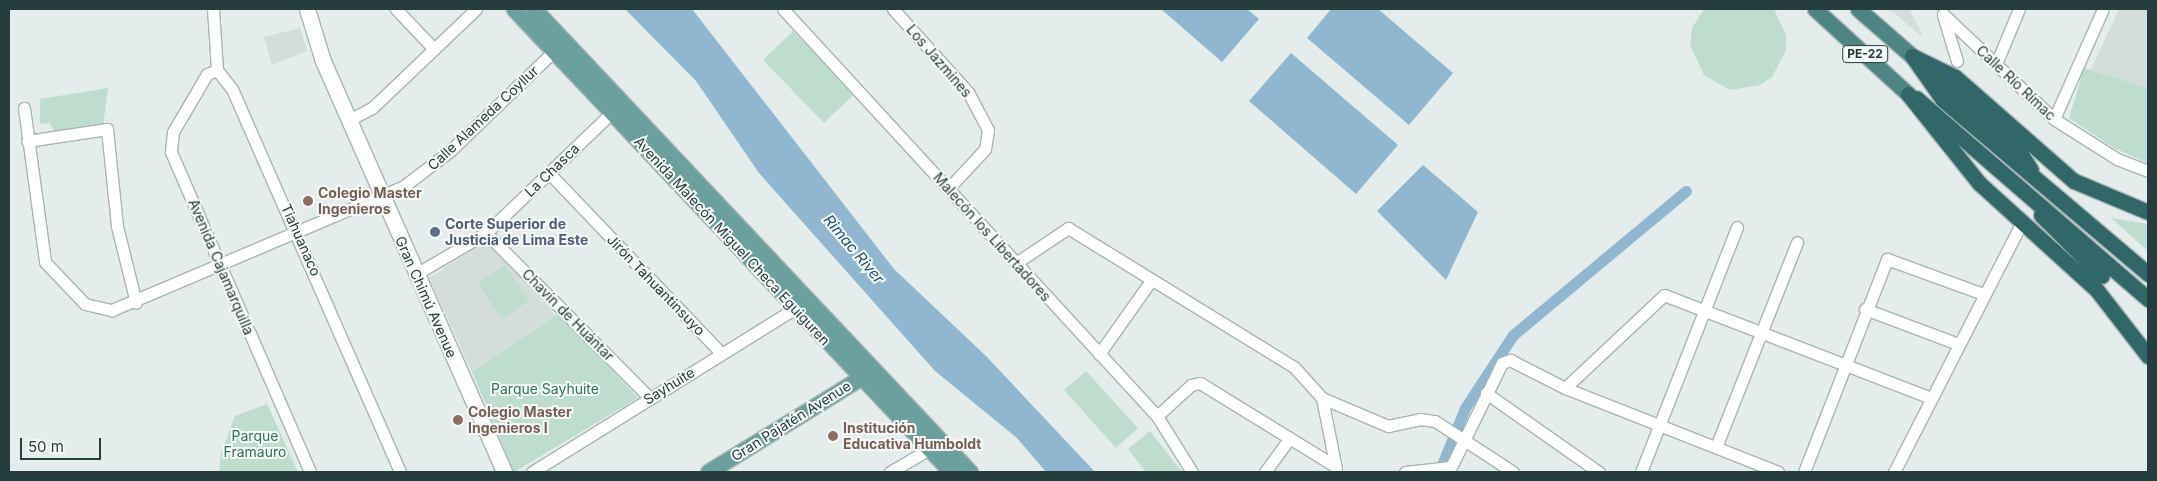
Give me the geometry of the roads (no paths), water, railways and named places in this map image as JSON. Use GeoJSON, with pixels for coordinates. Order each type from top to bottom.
{"type":"FeatureCollection","features":[{"type":"Feature","properties":{"kind":"highway","name":"PE-22"},"geometry":{"type":"LineString","coordinates":[[1815,9],[1908,94]]}},
{"type":"Feature","properties":{"kind":"highway","name":"PE-22"},"geometry":{"type":"LineString","coordinates":[[1858,9],[1912,56]]}},
{"type":"Feature","properties":{"kind":"highway"},"geometry":{"type":"LineString","coordinates":[[1912,56],[1942,100],[2148,274]]}},
{"type":"Feature","properties":{"kind":"highway"},"geometry":{"type":"LineString","coordinates":[[1912,56],[1955,77],[2074,181],[2148,212]]}},
{"type":"Feature","properties":{"kind":"highway"},"geometry":{"type":"LineString","coordinates":[[1908,94],[1924,103],[2148,299]]}},
{"type":"Feature","properties":{"kind":"highway"},"geometry":{"type":"LineString","coordinates":[[1908,94],[1979,183],[2022,224],[2052,248]]}},
{"type":"Feature","properties":{"kind":"highway"},"geometry":{"type":"LineString","coordinates":[[1908,94],[2052,248],[2119,314]]}},
{"type":"Feature","properties":{"kind":"highway"},"geometry":{"type":"LineString","coordinates":[[1924,103],[2102,276],[2119,314],[2148,356]]}},
{"type":"Feature","properties":{"kind":"main road","name":"Avenida Malecón Miguel Checa Eguiguren"},"geometry":{"type":"LineString","coordinates":[[514,9],[794,309],[867,374],[935,445],[970,472]]}},
{"type":"Feature","properties":{"kind":"main road","name":"Avenida Malecón Miguel Checa Eguiguren"},"geometry":{"type":"LineString","coordinates":[[534,9],[808,301],[867,374]]}},
{"type":"Feature","properties":{"kind":"main road","name":"Gran Pajatén Avenue"},"geometry":{"type":"LineString","coordinates":[[708,472],[867,374]]}},
{"type":"Feature","properties":{"kind":"main road","name":"Avenida Malecón Miguel Checa Eguiguren"},"geometry":{"type":"LineString","coordinates":[[935,445],[951,472]]}},
{"type":"Feature","properties":{"kind":"street"},"geometry":{"type":"LineString","coordinates":[[213,9],[217,70]]}},
{"type":"Feature","properties":{"kind":"street","name":"Gran Chimú Avenue"},"geometry":{"type":"LineString","coordinates":[[307,9],[320,54],[504,472]]}},
{"type":"Feature","properties":{"kind":"street"},"geometry":{"type":"LineString","coordinates":[[396,9],[434,49]]}},
{"type":"Feature","properties":{"kind":"street"},"geometry":{"type":"LineString","coordinates":[[350,120],[372,108],[476,9]]}},
{"type":"Feature","properties":{"kind":"street","name":"Malecón los Libertadores"},"geometry":{"type":"LineString","coordinates":[[782,9],[1157,416],[1192,472]]}},
{"type":"Feature","properties":{"kind":"street","name":"Los Jazmines"},"geometry":{"type":"LineString","coordinates":[[893,9],[968,92],[988,130],[985,149],[948,189]]}},
{"type":"Feature","properties":{"kind":"street"},"geometry":{"type":"LineString","coordinates":[[1996,64],[2019,9]]}},
{"type":"Feature","properties":{"kind":"street"},"geometry":{"type":"LineString","coordinates":[[2054,119],[2103,9]]}},
{"type":"Feature","properties":{"kind":"street"},"geometry":{"type":"LineString","coordinates":[[1942,12],[1957,61]]}},
{"type":"Feature","properties":{"kind":"street","name":"Calle Río Rímac"},"geometry":{"type":"LineString","coordinates":[[1942,12],[2054,119],[2117,158],[2148,171]]}},
{"type":"Feature","properties":{"kind":"street","name":"Calle Alameda Coyllur"},"geometry":{"type":"LineString","coordinates":[[24,108],[45,262],[54,276],[85,304],[99,310],[136,303],[383,197],[434,165],[553,52]]}},
{"type":"Feature","properties":{"kind":"street","name":"Tiahuanaco"},"geometry":{"type":"LineString","coordinates":[[217,70],[232,89],[298,234],[400,472]]}},
{"type":"Feature","properties":{"kind":"street","name":"Avenida Cajamarquilla"},"geometry":{"type":"LineString","coordinates":[[217,70],[207,74],[170,141],[221,267],[310,472]]}},
{"type":"Feature","properties":{"kind":"street","name":"La Chasca"},"geometry":{"type":"LineString","coordinates":[[416,274],[486,232],[611,113]]}},
{"type":"Feature","properties":{"kind":"street"},"geometry":{"type":"LineString","coordinates":[[27,140],[107,128],[116,226],[136,303]]}},
{"type":"Feature","properties":{"kind":"street","name":"Jirón Tahuantinsuyo"},"geometry":{"type":"LineString","coordinates":[[549,173],[721,353]]}},
{"type":"Feature","properties":{"kind":"street"},"geometry":{"type":"LineString","coordinates":[[1894,472],[1983,294],[2022,224]]}},
{"type":"Feature","properties":{"kind":"street"},"geometry":{"type":"LineString","coordinates":[[1642,472],[1737,227]]}},
{"type":"Feature","properties":{"kind":"street"},"geometry":{"type":"LineString","coordinates":[[1016,263],[1068,228],[1150,282],[1294,367],[1322,398],[1388,426],[1427,419],[1461,437],[1513,472]]}},
{"type":"Feature","properties":{"kind":"street","name":"Chavín de Huántar"},"geometry":{"type":"LineString","coordinates":[[486,232],[650,398]]}},
{"type":"Feature","properties":{"kind":"street"},"geometry":{"type":"LineString","coordinates":[[1716,448],[1797,242]]}},
{"type":"Feature","properties":{"kind":"street"},"geometry":{"type":"LineString","coordinates":[[1804,472],[1865,309],[1887,259],[1983,294]]}},
{"type":"Feature","properties":{"kind":"street"},"geometry":{"type":"LineString","coordinates":[[1099,354],[1150,282]]}},
{"type":"Feature","properties":{"kind":"street"},"geometry":{"type":"LineString","coordinates":[[1565,388],[1662,297],[1705,309],[1763,330],[1931,398]]}},
{"type":"Feature","properties":{"kind":"street","name":"Sayhuite"},"geometry":{"type":"LineString","coordinates":[[532,472],[721,353],[808,301]]}},
{"type":"Feature","properties":{"kind":"street"},"geometry":{"type":"LineString","coordinates":[[1865,309],[1958,344]]}},
{"type":"Feature","properties":{"kind":"street"},"geometry":{"type":"LineString","coordinates":[[1405,472],[1450,469],[1461,437],[1502,363],[1510,360],[1565,388],[1778,472]]}},
{"type":"Feature","properties":{"kind":"street"},"geometry":{"type":"LineString","coordinates":[[1157,416],[1195,382],[1336,469]]}},
{"type":"Feature","properties":{"kind":"street"},"geometry":{"type":"LineString","coordinates":[[1486,392],[1599,472]]}},
{"type":"Feature","properties":{"kind":"street"},"geometry":{"type":"LineString","coordinates":[[1322,398],[1336,469]]}},
{"type":"Feature","properties":{"kind":"street"},"geometry":{"type":"LineString","coordinates":[[1265,472],[1288,440]]}},
{"type":"Feature","properties":{"kind":"street"},"geometry":{"type":"LineString","coordinates":[[890,472],[935,445]]}},
{"type":"Feature","properties":{"kind":"water","name":"Rimac River"},"geometry":{"type":"Polygon","coordinates":[[[625,9],[692,9],[894,269],[986,356],[1095,472],[1046,472],[1017,438],[935,371],[759,173],[696,81],[625,9]]]}},
{"type":"Feature","properties":{"kind":"water"},"geometry":{"type":"Polygon","coordinates":[[[1161,9],[1247,9],[1259,19],[1222,62],[1161,9]]]}},
{"type":"Feature","properties":{"kind":"water"},"geometry":{"type":"Polygon","coordinates":[[[1331,9],[1378,9],[1453,73],[1409,125],[1307,38],[1331,9]]]}},
{"type":"Feature","properties":{"kind":"water"},"geometry":{"type":"Polygon","coordinates":[[[1291,53],[1398,145],[1356,194],[1249,101],[1291,53]]]}},
{"type":"Feature","properties":{"kind":"water"},"geometry":{"type":"Polygon","coordinates":[[[1423,165],[1478,212],[1446,280],[1377,211],[1423,165]]]}},
{"type":"Feature","properties":{"kind":"waterway"},"geometry":{"type":"LineString","coordinates":[[1439,472],[1465,408],[1513,335],[1686,191]]}},
{"type":"Feature","properties":{"kind":"place","name":"Colegio Master Ingenieros"},"geometry":{"type":"Point","coordinates":[308,201]}},
{"type":"Feature","properties":{"kind":"place","name":"Corte Superior de Justicia de Lima Este"},"geometry":{"type":"Point","coordinates":[435,232]}},
{"type":"Feature","properties":{"kind":"place","name":"Colegio Master Ingenieros I"},"geometry":{"type":"Point","coordinates":[458,420]}},
{"type":"Feature","properties":{"kind":"place","name":"Institución Educativa Humboldt"},"geometry":{"type":"Point","coordinates":[833,436]}},
{"type":"Feature","properties":{"kind":"park label","name":"Parque Sayhuite"},"geometry":{"type":"Point","coordinates":[545,389]}},
{"type":"Feature","properties":{"kind":"park label","name":"Parque Framauro"},"geometry":{"type":"Point","coordinates":[255,444]}}]}
